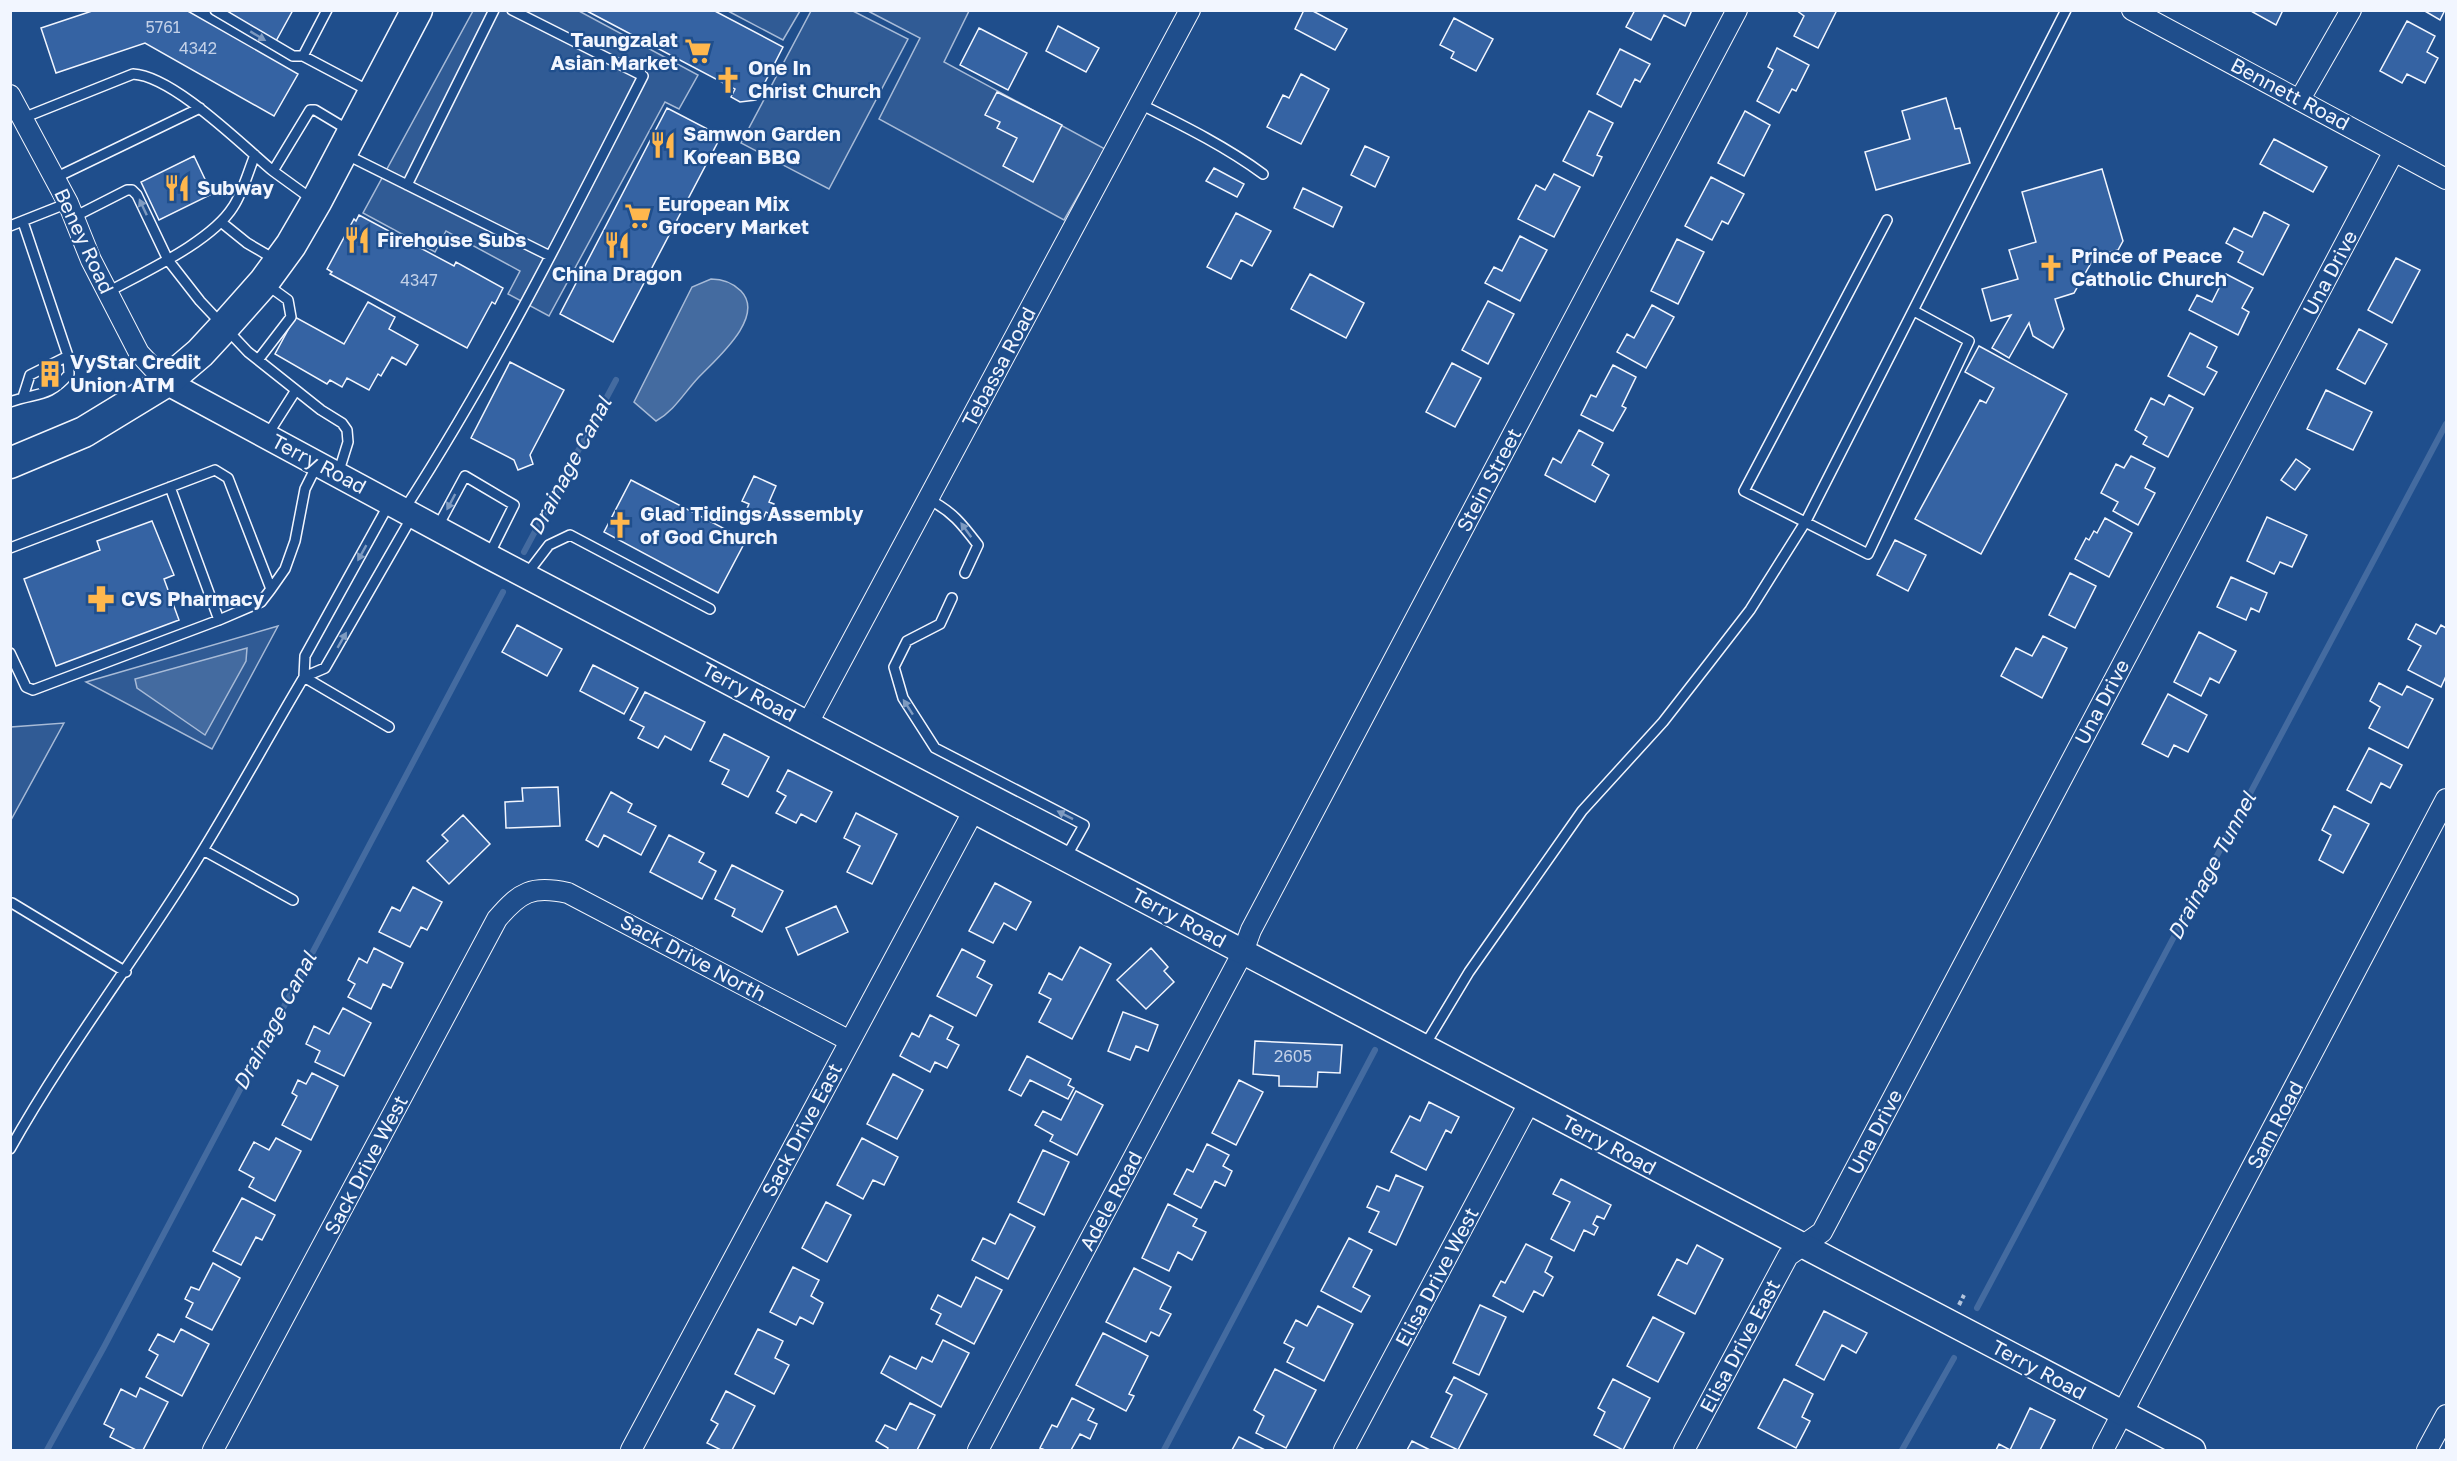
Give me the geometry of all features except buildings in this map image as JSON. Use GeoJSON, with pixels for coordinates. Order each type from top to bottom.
{"type":"FeatureCollection","features":[{"type":"Feature","properties":{"kind":"main road"},"geometry":{"type":"LineString","coordinates":[[10,463],[84,432],[166,382],[200,353],[225,326],[271,272],[316,202],[411,16]]}},
{"type":"Feature","properties":{"kind":"street","name":"Tebassa Road"},"geometry":{"type":"LineString","coordinates":[[808,723],[1190,10]]}},
{"type":"Feature","properties":{"kind":"street","name":"Stein Street"},"geometry":{"type":"LineString","coordinates":[[1243,952],[1251,930],[1737,10]]}},
{"type":"Feature","properties":{"kind":"street","name":"Bennett Road"},"geometry":{"type":"LineString","coordinates":[[2132,10],[2446,179]]}},
{"type":"Feature","properties":{"kind":"street"},"geometry":{"type":"LineString","coordinates":[[2300,99],[2350,10]]}},
{"type":"Feature","properties":{"kind":"street","name":"Beney Road"},"geometry":{"type":"LineString","coordinates":[[10,95],[55,178],[139,353],[166,382]]}},
{"type":"Feature","properties":{"kind":"street","name":"Una Drive"},"geometry":{"type":"LineString","coordinates":[[1802,1245],[1822,1232],[2394,151]]}},
{"type":"Feature","properties":{"kind":"street","name":"Terry Road"},"geometry":{"type":"LineString","coordinates":[[166,382],[488,556],[1066,857],[1529,1103],[2193,1450]]}},
{"type":"Feature","properties":{"kind":"street","name":"Sam Road"},"geometry":{"type":"LineString","coordinates":[[2103,1450],[2446,798]]}},
{"type":"Feature","properties":{"kind":"street","name":"Sack Drive East"},"geometry":{"type":"LineString","coordinates":[[631,1450],[974,810]]}},
{"type":"Feature","properties":{"kind":"street","name":"Sack Drive North"},"geometry":{"type":"LineString","coordinates":[[531,891],[550,889],[568,893],[850,1041]]}},
{"type":"Feature","properties":{"kind":"street","name":"Sack Drive West"},"geometry":{"type":"LineString","coordinates":[[213,1450],[497,920],[513,900],[531,891]]}},
{"type":"Feature","properties":{"kind":"street","name":"Adele Road"},"geometry":{"type":"LineString","coordinates":[[978,1450],[1243,952]]}},
{"type":"Feature","properties":{"kind":"street","name":"Elisa Drive West"},"geometry":{"type":"LineString","coordinates":[[1344,1450],[1529,1103]]}},
{"type":"Feature","properties":{"kind":"street","name":"Elisa Drive East"},"geometry":{"type":"LineString","coordinates":[[1684,1450],[1788,1256],[1802,1245]]}},
{"type":"Feature","properties":{"kind":"street"},"geometry":{"type":"LineString","coordinates":[[2427,1450],[2446,1415]]}},
{"type":"Feature","properties":{"kind":"lane"},"geometry":{"type":"LineString","coordinates":[[215,10],[292,56],[303,56],[373,93]]}},
{"type":"Feature","properties":{"kind":"lane"},"geometry":{"type":"LineString","coordinates":[[303,56],[327,10]]}},
{"type":"Feature","properties":{"kind":"lane"},"geometry":{"type":"LineString","coordinates":[[407,185],[494,10]]}},
{"type":"Feature","properties":{"kind":"lane"},"geometry":{"type":"LineString","coordinates":[[10,1149],[40,1096],[126,972],[203,850],[304,678],[304,656],[452,436],[550,256],[643,76],[512,10]]}},
{"type":"Feature","properties":{"kind":"lane"},"geometry":{"type":"LineString","coordinates":[[1424,1047],[1476,962],[1582,811],[1663,722],[1709,663],[1749,610],[1806,521],[2066,10]]}},
{"type":"Feature","properties":{"kind":"lane"},"geometry":{"type":"LineString","coordinates":[[23,118],[133,74],[144,75],[200,108],[273,171],[316,202]]}},
{"type":"Feature","properties":{"kind":"lane"},"geometry":{"type":"LineString","coordinates":[[1140,104],[1244,160],[1263,174]]}},
{"type":"Feature","properties":{"kind":"lane"},"geometry":{"type":"LineString","coordinates":[[55,178],[200,108]]}},
{"type":"Feature","properties":{"kind":"lane"},"geometry":{"type":"LineString","coordinates":[[273,171],[310,110],[315,110],[347,142],[407,185],[550,256]]}},
{"type":"Feature","properties":{"kind":"lane"},"geometry":{"type":"LineString","coordinates":[[108,292],[168,260],[220,222],[234,206],[255,155]]}},
{"type":"Feature","properties":{"kind":"lane"},"geometry":{"type":"LineString","coordinates":[[10,226],[71,210],[132,190],[137,195],[168,260],[200,302],[258,360],[321,410],[342,423],[347,430],[348,442],[328,468],[305,489],[295,541],[285,569],[261,602],[33,690],[26,687],[10,653]]}},
{"type":"Feature","properties":{"kind":"lane"},"geometry":{"type":"LineString","coordinates":[[1887,219],[1744,491],[1868,554],[1969,341],[1914,311]]}},
{"type":"Feature","properties":{"kind":"lane"},"geometry":{"type":"LineString","coordinates":[[10,402],[23,397],[38,396],[61,384],[69,375],[68,356],[23,222]]}},
{"type":"Feature","properties":{"kind":"lane"},"geometry":{"type":"LineString","coordinates":[[220,222],[247,243],[271,272],[288,300],[291,317],[258,360]]}},
{"type":"Feature","properties":{"kind":"lane"},"geometry":{"type":"LineString","coordinates":[[23,397],[30,375],[68,356]]}},
{"type":"Feature","properties":{"kind":"lane"},"geometry":{"type":"LineString","coordinates":[[266,436],[296,390]]}},
{"type":"Feature","properties":{"kind":"lane"},"geometry":{"type":"LineString","coordinates":[[10,548],[215,470],[228,478],[271,589]]}},
{"type":"Feature","properties":{"kind":"lane"},"geometry":{"type":"LineString","coordinates":[[437,528],[465,476],[514,505],[488,556]]}},
{"type":"Feature","properties":{"kind":"lane"},"geometry":{"type":"LineString","coordinates":[[170,487],[219,620]]}},
{"type":"Feature","properties":{"kind":"lane"},"geometry":{"type":"LineString","coordinates":[[928,499],[946,508],[961,522],[978,545],[965,573]]}},
{"type":"Feature","properties":{"kind":"lane"},"geometry":{"type":"LineString","coordinates":[[304,678],[325,668],[403,509]]}},
{"type":"Feature","properties":{"kind":"lane"},"geometry":{"type":"LineString","coordinates":[[526,575],[549,545],[570,535],[710,609]]}},
{"type":"Feature","properties":{"kind":"lane"},"geometry":{"type":"LineString","coordinates":[[952,598],[940,624],[906,641],[894,667],[903,698],[935,748],[1084,825],[1066,857]]}},
{"type":"Feature","properties":{"kind":"lane"},"geometry":{"type":"LineString","coordinates":[[304,678],[389,727]]}},
{"type":"Feature","properties":{"kind":"lane"},"geometry":{"type":"LineString","coordinates":[[203,850],[293,900]]}},
{"type":"Feature","properties":{"kind":"lane"},"geometry":{"type":"LineString","coordinates":[[12,903],[126,972]]}},
{"type":"Feature","properties":{"kind":"shaded area"},"geometry":{"type":"Polygon","coordinates":[[[473,11],[579,11],[698,75],[679,109],[665,102],[549,316],[508,294],[520,271],[446,231],[435,252],[363,213],[473,11]]]}},
{"type":"Feature","properties":{"kind":"shaded area"},"geometry":{"type":"Polygon","coordinates":[[[728,11],[800,11],[783,40],[728,11]]]}},
{"type":"Feature","properties":{"kind":"shaded area"},"geometry":{"type":"Polygon","coordinates":[[[811,11],[853,11],[908,39],[829,189],[741,143],[811,11]]]}},
{"type":"Feature","properties":{"kind":"shaded area"},"geometry":{"type":"Polygon","coordinates":[[[868,11],[969,11],[944,62],[1105,149],[1064,220],[879,119],[920,38],[868,11]]]}},
{"type":"Feature","properties":{"kind":"shaded area"},"geometry":{"type":"Polygon","coordinates":[[[711,279],[727,282],[741,291],[747,301],[747,313],[743,325],[726,349],[674,407],[656,421],[634,402],[692,287],[711,279]]]}},
{"type":"Feature","properties":{"kind":"shaded area"},"geometry":{"type":"Polygon","coordinates":[[[278,626],[212,749],[86,682],[278,626]]]}},
{"type":"Feature","properties":{"kind":"shaded area"},"geometry":{"type":"Polygon","coordinates":[[[247,648],[246,661],[205,735],[137,688],[135,679],[247,648]]]}},
{"type":"Feature","properties":{"kind":"shaded area"},"geometry":{"type":"Polygon","coordinates":[[[64,723],[11,820],[11,727],[64,723]]]}},
{"type":"Feature","properties":{"kind":"waterway","name":"Drainage Canal"},"geometry":{"type":"LineString","coordinates":[[524,552],[616,380]]}},
{"type":"Feature","properties":{"kind":"waterway","name":"Drainage Tunnel"},"geometry":{"type":"LineString","coordinates":[[1977,1308],[2446,424]]}},
{"type":"Feature","properties":{"kind":"waterway","name":"Drainage Canal"},"geometry":{"type":"LineString","coordinates":[[47,1450],[104,1347],[503,592]]}},
{"type":"Feature","properties":{"kind":"waterway"},"geometry":{"type":"LineString","coordinates":[[1164,1450],[1375,1050]]}},
{"type":"Feature","properties":{"kind":"waterway","name":"Drainage Canal"},"geometry":{"type":"LineString","coordinates":[[1902,1450],[1954,1358]]}},
{"type":"Feature","properties":{"kind":"place","name":"Taungzalat Asian Market"},"geometry":{"type":"Point","coordinates":[698,51]}},
{"type":"Feature","properties":{"kind":"place","name":"One In Christ Church"},"geometry":{"type":"Point","coordinates":[728,80]}},
{"type":"Feature","properties":{"kind":"place","name":"Samwon Garden Korean BBQ"},"geometry":{"type":"Point","coordinates":[663,145]}},
{"type":"Feature","properties":{"kind":"place","name":"Subway"},"geometry":{"type":"Point","coordinates":[177,188]}},
{"type":"Feature","properties":{"kind":"place","name":"European Mix Grocery Market"},"geometry":{"type":"Point","coordinates":[638,216]}},
{"type":"Feature","properties":{"kind":"place","name":"Firehouse Subs"},"geometry":{"type":"Point","coordinates":[357,240]}},
{"type":"Feature","properties":{"kind":"place","name":"China Dragon"},"geometry":{"type":"Point","coordinates":[617,245]}},
{"type":"Feature","properties":{"kind":"place","name":"Prince of Peace Catholic Church"},"geometry":{"type":"Point","coordinates":[2051,268]}},
{"type":"Feature","properties":{"kind":"place","name":"VyStar Credit Union ATM"},"geometry":{"type":"Point","coordinates":[50,374]}},
{"type":"Feature","properties":{"kind":"place","name":"Glad Tidings Assembly of God Church"},"geometry":{"type":"Point","coordinates":[620,525]}},
{"type":"Feature","properties":{"kind":"place","name":"CVS Pharmacy"},"geometry":{"type":"Point","coordinates":[101,599]}}]}
